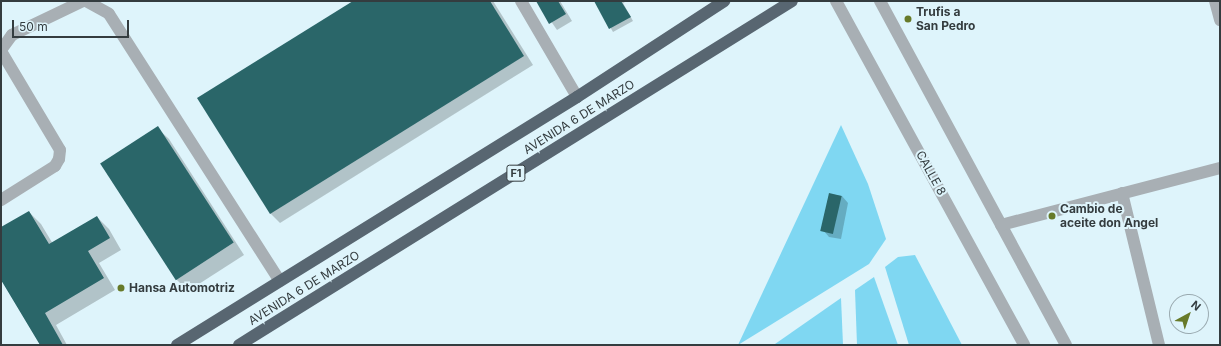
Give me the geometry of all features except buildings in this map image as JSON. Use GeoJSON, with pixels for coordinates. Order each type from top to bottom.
{"type":"FeatureCollection","features":[{"type":"Feature","properties":{"kind":"highway","name":"AVENIDA 6 DE MARZO"},"geometry":{"type":"LineString","coordinates":[[177,345],[577,97],[724,1]]}},
{"type":"Feature","properties":{"kind":"highway","name":"AVENIDA 6 DE MARZO"},"geometry":{"type":"LineString","coordinates":[[239,345],[792,1]]}},
{"type":"Feature","properties":{"kind":"street"},"geometry":{"type":"LineString","coordinates":[[1,200],[55,166],[59,159],[60,150],[1,50],[12,35],[83,1]]}},
{"type":"Feature","properties":{"kind":"street"},"geometry":{"type":"LineString","coordinates":[[86,1],[109,14],[280,281]]}},
{"type":"Feature","properties":{"kind":"street"},"geometry":{"type":"LineString","coordinates":[[521,1],[577,97]]}},
{"type":"Feature","properties":{"kind":"street","name":"CALLE 8"},"geometry":{"type":"LineString","coordinates":[[836,1],[1024,345]]}},
{"type":"Feature","properties":{"kind":"street"},"geometry":{"type":"LineString","coordinates":[[880,1],[1066,345]]}},
{"type":"Feature","properties":{"kind":"street"},"geometry":{"type":"LineString","coordinates":[[1215,1],[1220,20]]}},
{"type":"Feature","properties":{"kind":"street"},"geometry":{"type":"LineString","coordinates":[[1001,225],[1122,192],[1220,168]]}},
{"type":"Feature","properties":{"kind":"street"},"geometry":{"type":"LineString","coordinates":[[1122,192],[1159,345]]}},
{"type":"Feature","properties":{"kind":"shaded area"},"geometry":{"type":"Polygon","coordinates":[[[841,125],[868,184],[886,239],[869,264],[738,345],[841,125]]]}},
{"type":"Feature","properties":{"kind":"shaded area"},"geometry":{"type":"Polygon","coordinates":[[[915,255],[962,345],[909,345],[885,267],[898,257],[915,255]]]}},
{"type":"Feature","properties":{"kind":"shaded area"},"geometry":{"type":"Polygon","coordinates":[[[874,277],[898,345],[857,345],[855,290],[874,277]]]}},
{"type":"Feature","properties":{"kind":"shaded area"},"geometry":{"type":"Polygon","coordinates":[[[841,298],[843,345],[775,345],[775,344],[841,298]]]}},
{"type":"Feature","properties":{"kind":"place","name":"Trufis a San Pedro"},"geometry":{"type":"Point","coordinates":[908,19]}},
{"type":"Feature","properties":{"kind":"place","name":"Cambio de aceite don Angel"},"geometry":{"type":"Point","coordinates":[1052,216]}},
{"type":"Feature","properties":{"kind":"place","name":"Hansa Automotriz"},"geometry":{"type":"Point","coordinates":[121,288]}}]}
